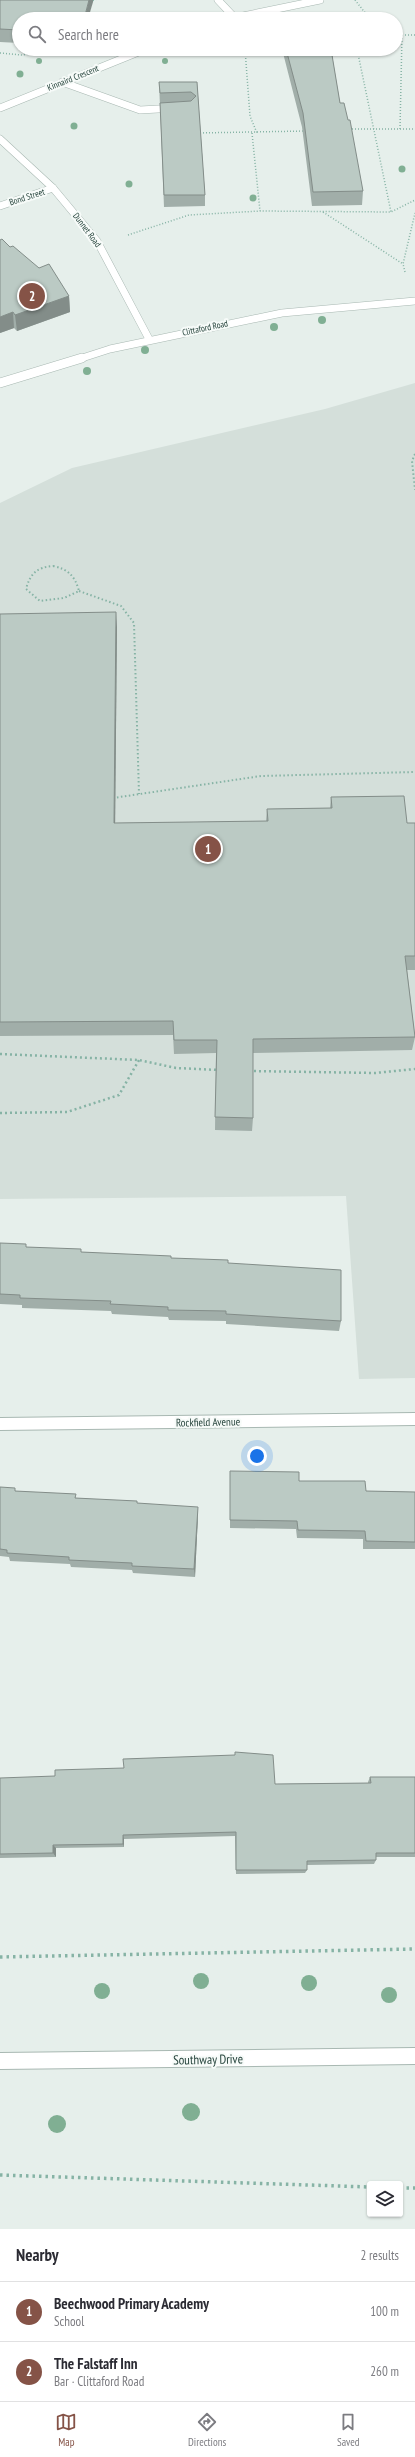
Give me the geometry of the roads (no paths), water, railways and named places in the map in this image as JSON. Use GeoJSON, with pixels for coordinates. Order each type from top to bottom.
{"type":"FeatureCollection","features":[{"type":"Feature","properties":{"kind":"street"},"geometry":{"type":"LineString","coordinates":[[218,0],[227,12]]}},
{"type":"Feature","properties":{"kind":"street"},"geometry":{"type":"LineString","coordinates":[[261,12],[320,0]]}},
{"type":"Feature","properties":{"kind":"street","name":"Kinnaird Crescent"},"geometry":{"type":"LineString","coordinates":[[0,108],[128,56]]}},
{"type":"Feature","properties":{"kind":"street"},"geometry":{"type":"LineString","coordinates":[[62,82],[140,110],[184,108]]}},
{"type":"Feature","properties":{"kind":"street","name":"Dunnet Road"},"geometry":{"type":"LineString","coordinates":[[0,139],[53,188],[100,245],[149,339]]}},
{"type":"Feature","properties":{"kind":"street","name":"Bond Street"},"geometry":{"type":"LineString","coordinates":[[0,206],[53,188]]}},
{"type":"Feature","properties":{"kind":"street","name":"Clittaford Road"},"geometry":{"type":"LineString","coordinates":[[0,383],[110,348],[282,312],[415,301]]}},
{"type":"Feature","properties":{"kind":"street","name":"Rockfield Avenue"},"geometry":{"type":"LineString","coordinates":[[0,1424],[415,1419]]}},
{"type":"Feature","properties":{"kind":"street","name":"Southway Drive"},"geometry":{"type":"LineString","coordinates":[[0,2061],[415,2056]]}},
{"type":"Feature","properties":{"kind":"place","name":"The Falstaff Inn"},"geometry":{"type":"Point","coordinates":[32,296]}},
{"type":"Feature","properties":{"kind":"place","name":"Beechwood Primary Academy"},"geometry":{"type":"Point","coordinates":[208,849]}}]}
